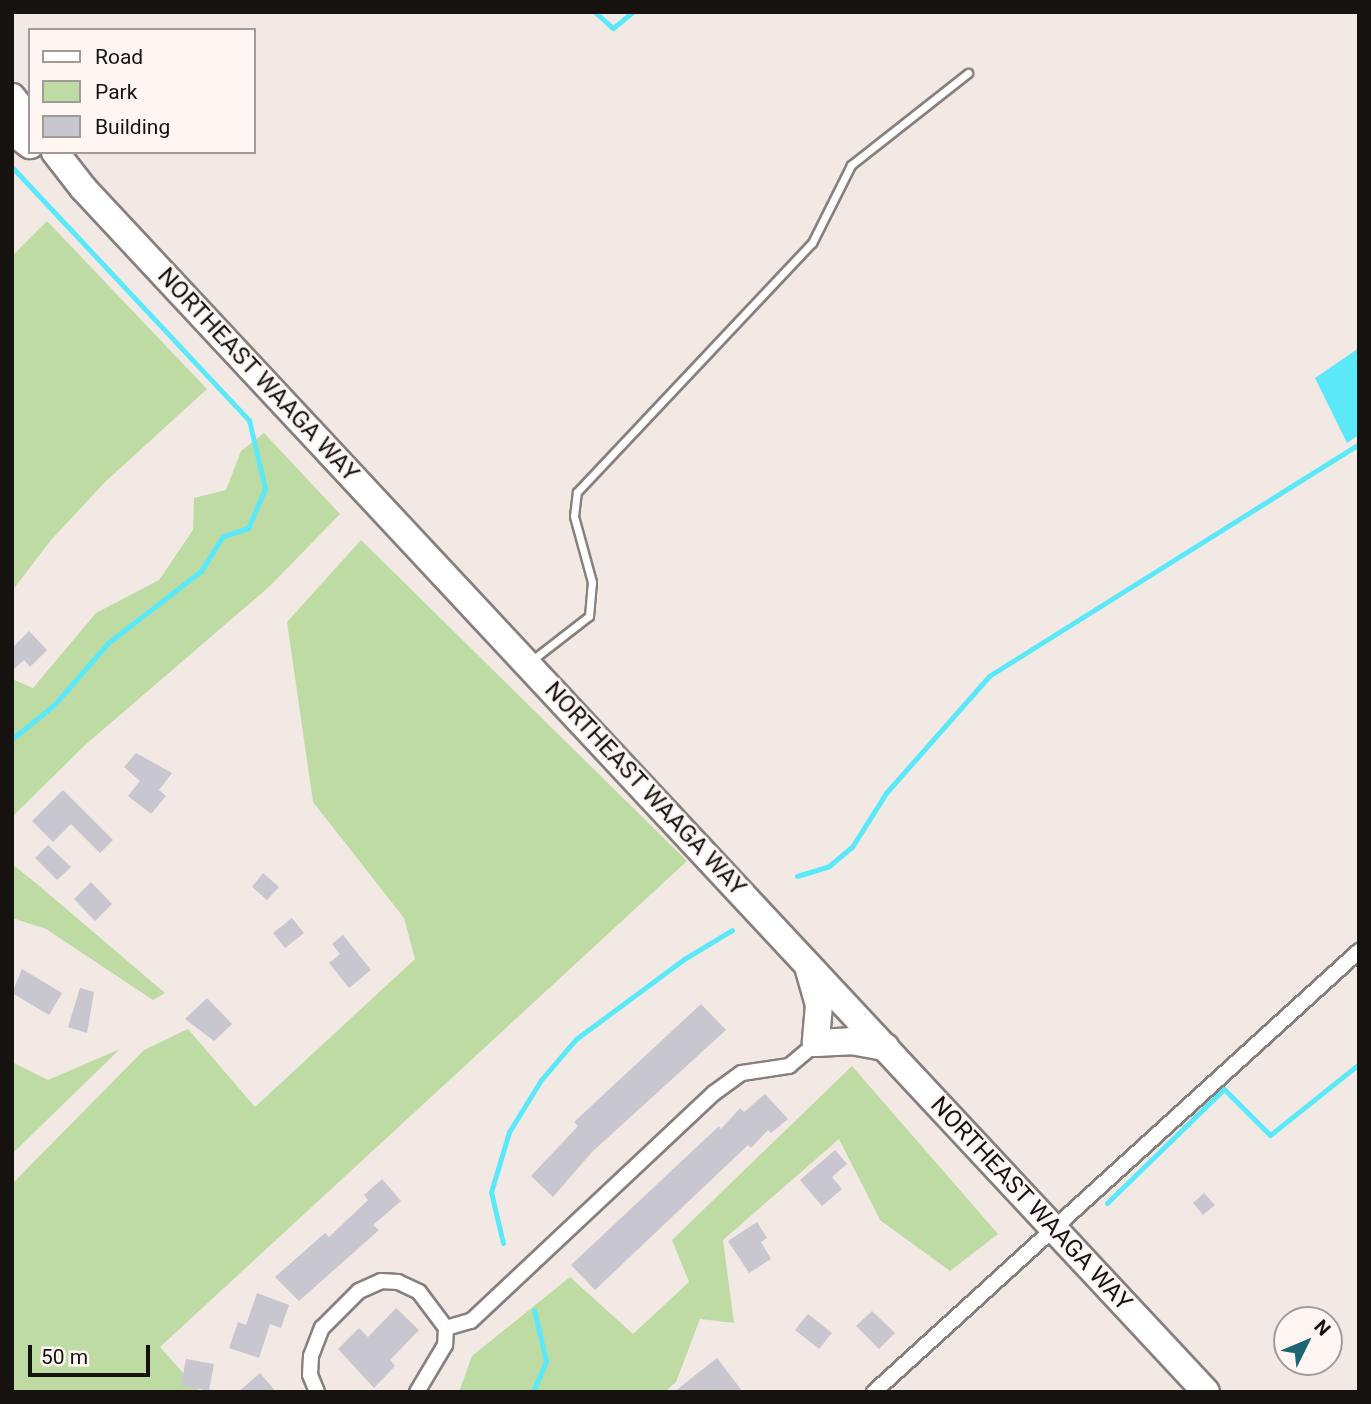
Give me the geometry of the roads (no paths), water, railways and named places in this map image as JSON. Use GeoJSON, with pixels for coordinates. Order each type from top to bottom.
{"type":"FeatureCollection","features":[{"type":"Feature","properties":{"kind":"highway"},"geometry":{"type":"LineString","coordinates":[[12,97],[28,117]]}},
{"type":"Feature","properties":{"kind":"highway"},"geometry":{"type":"LineString","coordinates":[[12,131],[28,143]]}},
{"type":"Feature","properties":{"kind":"highway"},"geometry":{"type":"LineString","coordinates":[[41,154],[83,188]]}},
{"type":"Feature","properties":{"kind":"highway"},"geometry":{"type":"LineString","coordinates":[[57,154],[83,188]]}},
{"type":"Feature","properties":{"kind":"highway","name":"NORTHEAST WAAGA WAY"},"geometry":{"type":"LineString","coordinates":[[83,188],[1206,1392]]}},
{"type":"Feature","properties":{"kind":"highway"},"geometry":{"type":"LineString","coordinates":[[804,961],[818,1005],[816,1043],[851,1041],[885,1047]]}},
{"type":"Feature","properties":{"kind":"street"},"geometry":{"type":"LineString","coordinates":[[874,1392],[1052,1227],[1359,951]]}},
{"type":"Feature","properties":{"kind":"street"},"geometry":{"type":"LineString","coordinates":[[446,1328],[471,1321],[714,1093],[742,1073],[789,1066],[816,1043]]}},
{"type":"Feature","properties":{"kind":"street"},"geometry":{"type":"LineString","coordinates":[[317,1392],[310,1375],[315,1341],[331,1317],[370,1284],[398,1282],[410,1286],[439,1313],[446,1328],[445,1345],[417,1392]]}},
{"type":"Feature","properties":{"kind":"lane"},"geometry":{"type":"LineString","coordinates":[[528,664],[589,616],[592,582],[574,516],[577,492],[812,243],[851,164],[968,73]]}},
{"type":"Feature","properties":{"kind":"water"},"geometry":{"type":"Polygon","coordinates":[[[1359,348],[1359,435],[1347,443],[1315,378],[1359,348]]]}},
{"type":"Feature","properties":{"kind":"waterway"},"geometry":{"type":"LineString","coordinates":[[595,12],[613,28],[633,12]]}},
{"type":"Feature","properties":{"kind":"waterway"},"geometry":{"type":"LineString","coordinates":[[12,167],[249,420],[265,489],[248,528],[223,536],[201,571],[108,643],[54,705],[12,739]]}},
{"type":"Feature","properties":{"kind":"waterway"},"geometry":{"type":"LineString","coordinates":[[797,876],[829,866],[852,847],[886,793],[989,676],[1359,444]]}},
{"type":"Feature","properties":{"kind":"waterway"},"geometry":{"type":"LineString","coordinates":[[503,1243],[491,1192],[509,1132],[541,1080],[576,1039],[684,959],[732,930]]}},
{"type":"Feature","properties":{"kind":"waterway"},"geometry":{"type":"LineString","coordinates":[[1107,1203],[1224,1089],[1270,1135],[1359,1064]]}},
{"type":"Feature","properties":{"kind":"waterway"},"geometry":{"type":"LineString","coordinates":[[533,1392],[546,1361],[534,1310]]}}]}
